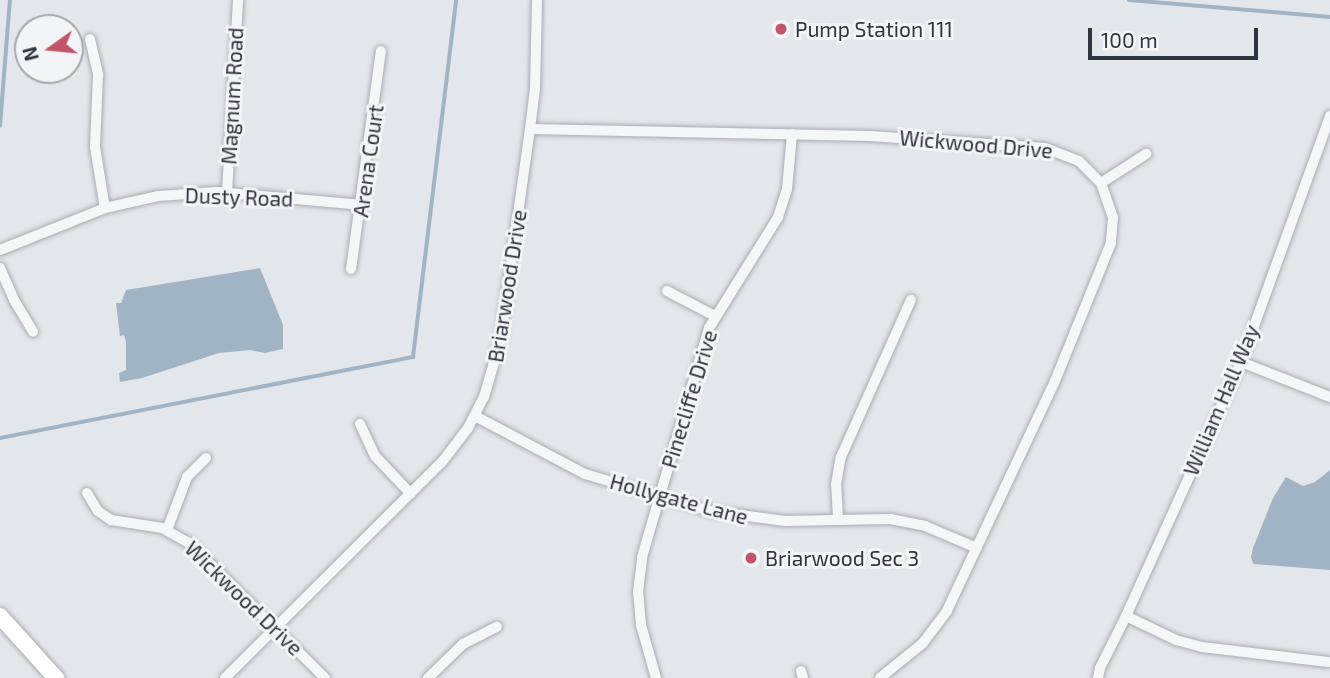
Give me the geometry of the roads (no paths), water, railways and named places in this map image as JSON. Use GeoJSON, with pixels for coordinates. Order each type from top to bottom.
{"type":"FeatureCollection","features":[{"type":"Feature","properties":{"kind":"street","name":"Magnum Road"},"geometry":{"type":"LineString","coordinates":[[227,192],[238,0]]}},
{"type":"Feature","properties":{"kind":"street","name":"Briarwood Drive"},"geometry":{"type":"LineString","coordinates":[[225,678],[411,494],[458,442],[475,416],[494,372],[500,342],[536,76],[537,0]]}},
{"type":"Feature","properties":{"kind":"street"},"geometry":{"type":"LineString","coordinates":[[90,39],[98,75],[95,147],[105,208]]}},
{"type":"Feature","properties":{"kind":"street","name":"Arena Court"},"geometry":{"type":"LineString","coordinates":[[351,269],[362,205],[381,51]]}},
{"type":"Feature","properties":{"kind":"street","name":"William Hall Way"},"geometry":{"type":"LineString","coordinates":[[1098,678],[1100,668],[1241,362],[1330,116]]}},
{"type":"Feature","properties":{"kind":"street","name":"Wickwood Drive"},"geometry":{"type":"LineString","coordinates":[[530,129],[923,138],[1052,149],[1079,161],[1101,183],[1113,218],[1107,257],[1055,381],[977,548],[936,627],[908,657],[880,678]]}},
{"type":"Feature","properties":{"kind":"street","name":"Pinecliffe Drive"},"geometry":{"type":"LineString","coordinates":[[656,678],[641,625],[638,592],[642,557],[701,350],[715,316],[769,236],[778,217],[787,189],[792,134]]}},
{"type":"Feature","properties":{"kind":"street"},"geometry":{"type":"LineString","coordinates":[[1101,183],[1146,154]]}},
{"type":"Feature","properties":{"kind":"street","name":"Dusty Road"},"geometry":{"type":"LineString","coordinates":[[0,250],[105,208],[158,196],[227,192],[362,205]]}},
{"type":"Feature","properties":{"kind":"street"},"geometry":{"type":"LineString","coordinates":[[0,268],[14,300],[33,332]]}},
{"type":"Feature","properties":{"kind":"street"},"geometry":{"type":"LineString","coordinates":[[667,291],[715,316]]}},
{"type":"Feature","properties":{"kind":"street"},"geometry":{"type":"LineString","coordinates":[[838,519],[836,484],[841,457],[911,300]]}},
{"type":"Feature","properties":{"kind":"street"},"geometry":{"type":"LineString","coordinates":[[1241,362],[1330,397]]}},
{"type":"Feature","properties":{"kind":"street","name":"Hollygate Lane"},"geometry":{"type":"LineString","coordinates":[[475,416],[585,474],[710,511],[760,520],[902,521],[925,526],[977,548]]}},
{"type":"Feature","properties":{"kind":"street"},"geometry":{"type":"LineString","coordinates":[[360,424],[375,456],[411,494]]}},
{"type":"Feature","properties":{"kind":"street"},"geometry":{"type":"LineString","coordinates":[[167,530],[187,477],[206,458]]}},
{"type":"Feature","properties":{"kind":"street","name":"Wickwood Drive"},"geometry":{"type":"LineString","coordinates":[[88,493],[98,511],[111,520],[167,530],[189,543],[325,678]]}},
{"type":"Feature","properties":{"kind":"street"},"geometry":{"type":"LineString","coordinates":[[0,616],[56,678]]}},
{"type":"Feature","properties":{"kind":"street"},"geometry":{"type":"LineString","coordinates":[[1126,616],[1176,640],[1202,647],[1328,662]]}},
{"type":"Feature","properties":{"kind":"street"},"geometry":{"type":"LineString","coordinates":[[428,678],[463,643],[497,627]]}},
{"type":"Feature","properties":{"kind":"water"},"geometry":{"type":"Polygon","coordinates":[[[260,268],[283,325],[283,349],[265,353],[250,350],[219,353],[142,378],[120,382],[119,373],[126,370],[126,342],[124,335],[120,336],[116,303],[121,303],[126,290],[260,268]]]}},
{"type":"Feature","properties":{"kind":"water"},"geometry":{"type":"Polygon","coordinates":[[[1330,470],[1330,570],[1253,564],[1253,548],[1273,498],[1286,477],[1303,486],[1315,482],[1330,470]]]}},
{"type":"Feature","properties":{"kind":"waterway"},"geometry":{"type":"LineString","coordinates":[[0,126],[10,0]]}},
{"type":"Feature","properties":{"kind":"waterway"},"geometry":{"type":"LineString","coordinates":[[0,438],[413,357],[456,0]]}},
{"type":"Feature","properties":{"kind":"waterway"},"geometry":{"type":"LineString","coordinates":[[1129,0],[1330,17]]}},
{"type":"Feature","properties":{"kind":"place","name":"Pump Station 111"},"geometry":{"type":"Point","coordinates":[781,29]}},
{"type":"Feature","properties":{"kind":"place","name":"Briarwood Sec 3"},"geometry":{"type":"Point","coordinates":[751,558]}}]}
